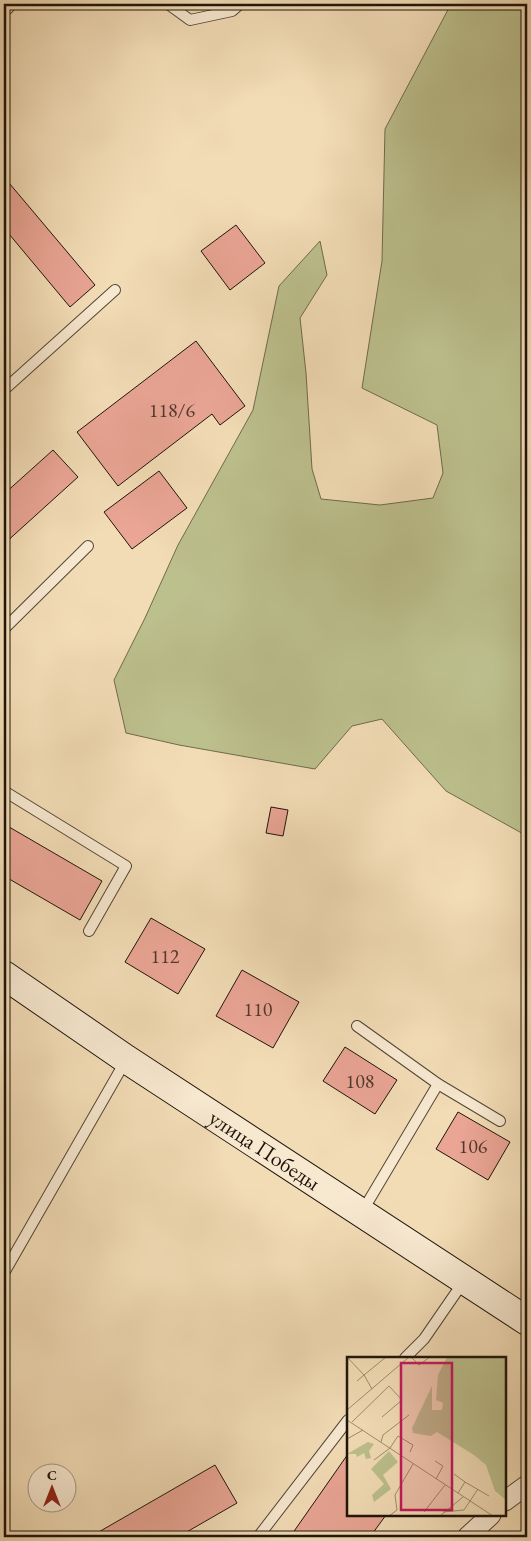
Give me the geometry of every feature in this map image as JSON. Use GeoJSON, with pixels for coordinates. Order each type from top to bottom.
{"type":"FeatureCollection","features":[{"type":"Feature","properties":{"kind":"street","name":"улица Победы"},"geometry":{"type":"LineString","coordinates":[[4,975],[126,1059],[527,1321]]}},
{"type":"Feature","properties":{"kind":"street"},"geometry":{"type":"LineString","coordinates":[[506,1500],[527,1485]]}},
{"type":"Feature","properties":{"kind":"street"},"geometry":{"type":"LineString","coordinates":[[468,1537],[489,1516]]}},
{"type":"Feature","properties":{"kind":"lane"},"geometry":{"type":"LineString","coordinates":[[168,4],[190,20],[232,11],[240,4]]}},
{"type":"Feature","properties":{"kind":"lane"},"geometry":{"type":"LineString","coordinates":[[4,388],[115,290]]}},
{"type":"Feature","properties":{"kind":"lane"},"geometry":{"type":"LineString","coordinates":[[4,629],[88,546]]}},
{"type":"Feature","properties":{"kind":"lane"},"geometry":{"type":"LineString","coordinates":[[4,791],[126,866],[89,930]]}},
{"type":"Feature","properties":{"kind":"lane"},"geometry":{"type":"LineString","coordinates":[[357,1026],[438,1084],[500,1121]]}},
{"type":"Feature","properties":{"kind":"lane"},"geometry":{"type":"LineString","coordinates":[[4,1273],[126,1059]]}},
{"type":"Feature","properties":{"kind":"lane"},"geometry":{"type":"LineString","coordinates":[[361,1213],[438,1084]]}},
{"type":"Feature","properties":{"kind":"lane"},"geometry":{"type":"LineString","coordinates":[[407,1357],[424,1339],[464,1280]]}},
{"type":"Feature","properties":{"kind":"lane"},"geometry":{"type":"LineString","coordinates":[[258,1537],[347,1421]]}},
{"type":"Feature","properties":{"kind":"green space"},"geometry":{"type":"Polygon","coordinates":[[[451,4],[527,4],[527,836],[446,791],[382,719],[352,726],[315,769],[179,745],[126,733],[114,680],[178,545],[253,410],[279,286],[320,241],[327,275],[300,318],[306,373],[312,469],[321,499],[380,505],[433,498],[443,473],[437,425],[362,388],[382,261],[385,129],[451,4]]]}},
{"type":"Feature","properties":{"kind":"building"},"geometry":{"type":"Polygon","coordinates":[[[4,177],[95,285],[70,307],[4,228],[4,177]]]}},
{"type":"Feature","properties":{"kind":"building"},"geometry":{"type":"Polygon","coordinates":[[[236,225],[265,263],[230,290],[201,251],[236,225]]]}},
{"type":"Feature","properties":{"kind":"building"},"geometry":{"type":"Polygon","coordinates":[[[196,341],[245,406],[220,425],[212,414],[118,486],[77,432],[196,341]]]}},
{"type":"Feature","properties":{"kind":"building"},"geometry":{"type":"Polygon","coordinates":[[[53,450],[78,477],[4,544],[4,494],[53,450]]]}},
{"type":"Feature","properties":{"kind":"building"},"geometry":{"type":"Polygon","coordinates":[[[159,471],[187,508],[132,549],[104,512],[159,471]]]}},
{"type":"Feature","properties":{"kind":"building"},"geometry":{"type":"Polygon","coordinates":[[[271,807],[288,810],[283,836],[266,833],[271,807]]]}},
{"type":"Feature","properties":{"kind":"building"},"geometry":{"type":"Polygon","coordinates":[[[4,824],[102,881],[80,920],[4,876],[4,824]]]}},
{"type":"Feature","properties":{"kind":"building"},"geometry":{"type":"Polygon","coordinates":[[[151,918],[205,949],[178,994],[125,962],[151,918]]]}},
{"type":"Feature","properties":{"kind":"building"},"geometry":{"type":"Polygon","coordinates":[[[242,970],[299,1002],[273,1048],[216,1016],[242,970]]]}},
{"type":"Feature","properties":{"kind":"building"},"geometry":{"type":"Polygon","coordinates":[[[345,1047],[397,1080],[375,1114],[323,1081],[345,1047]]]}},
{"type":"Feature","properties":{"kind":"building"},"geometry":{"type":"Polygon","coordinates":[[[458,1112],[510,1142],[488,1180],[436,1149],[458,1112]]]}},
{"type":"Feature","properties":{"kind":"building"},"geometry":{"type":"Polygon","coordinates":[[[347,1455],[347,1516],[385,1516],[370,1537],[290,1537],[347,1455]]]}},
{"type":"Feature","properties":{"kind":"building"},"geometry":{"type":"Polygon","coordinates":[[[215,1465],[237,1503],[178,1537],[90,1537],[215,1465]]]}}]}
